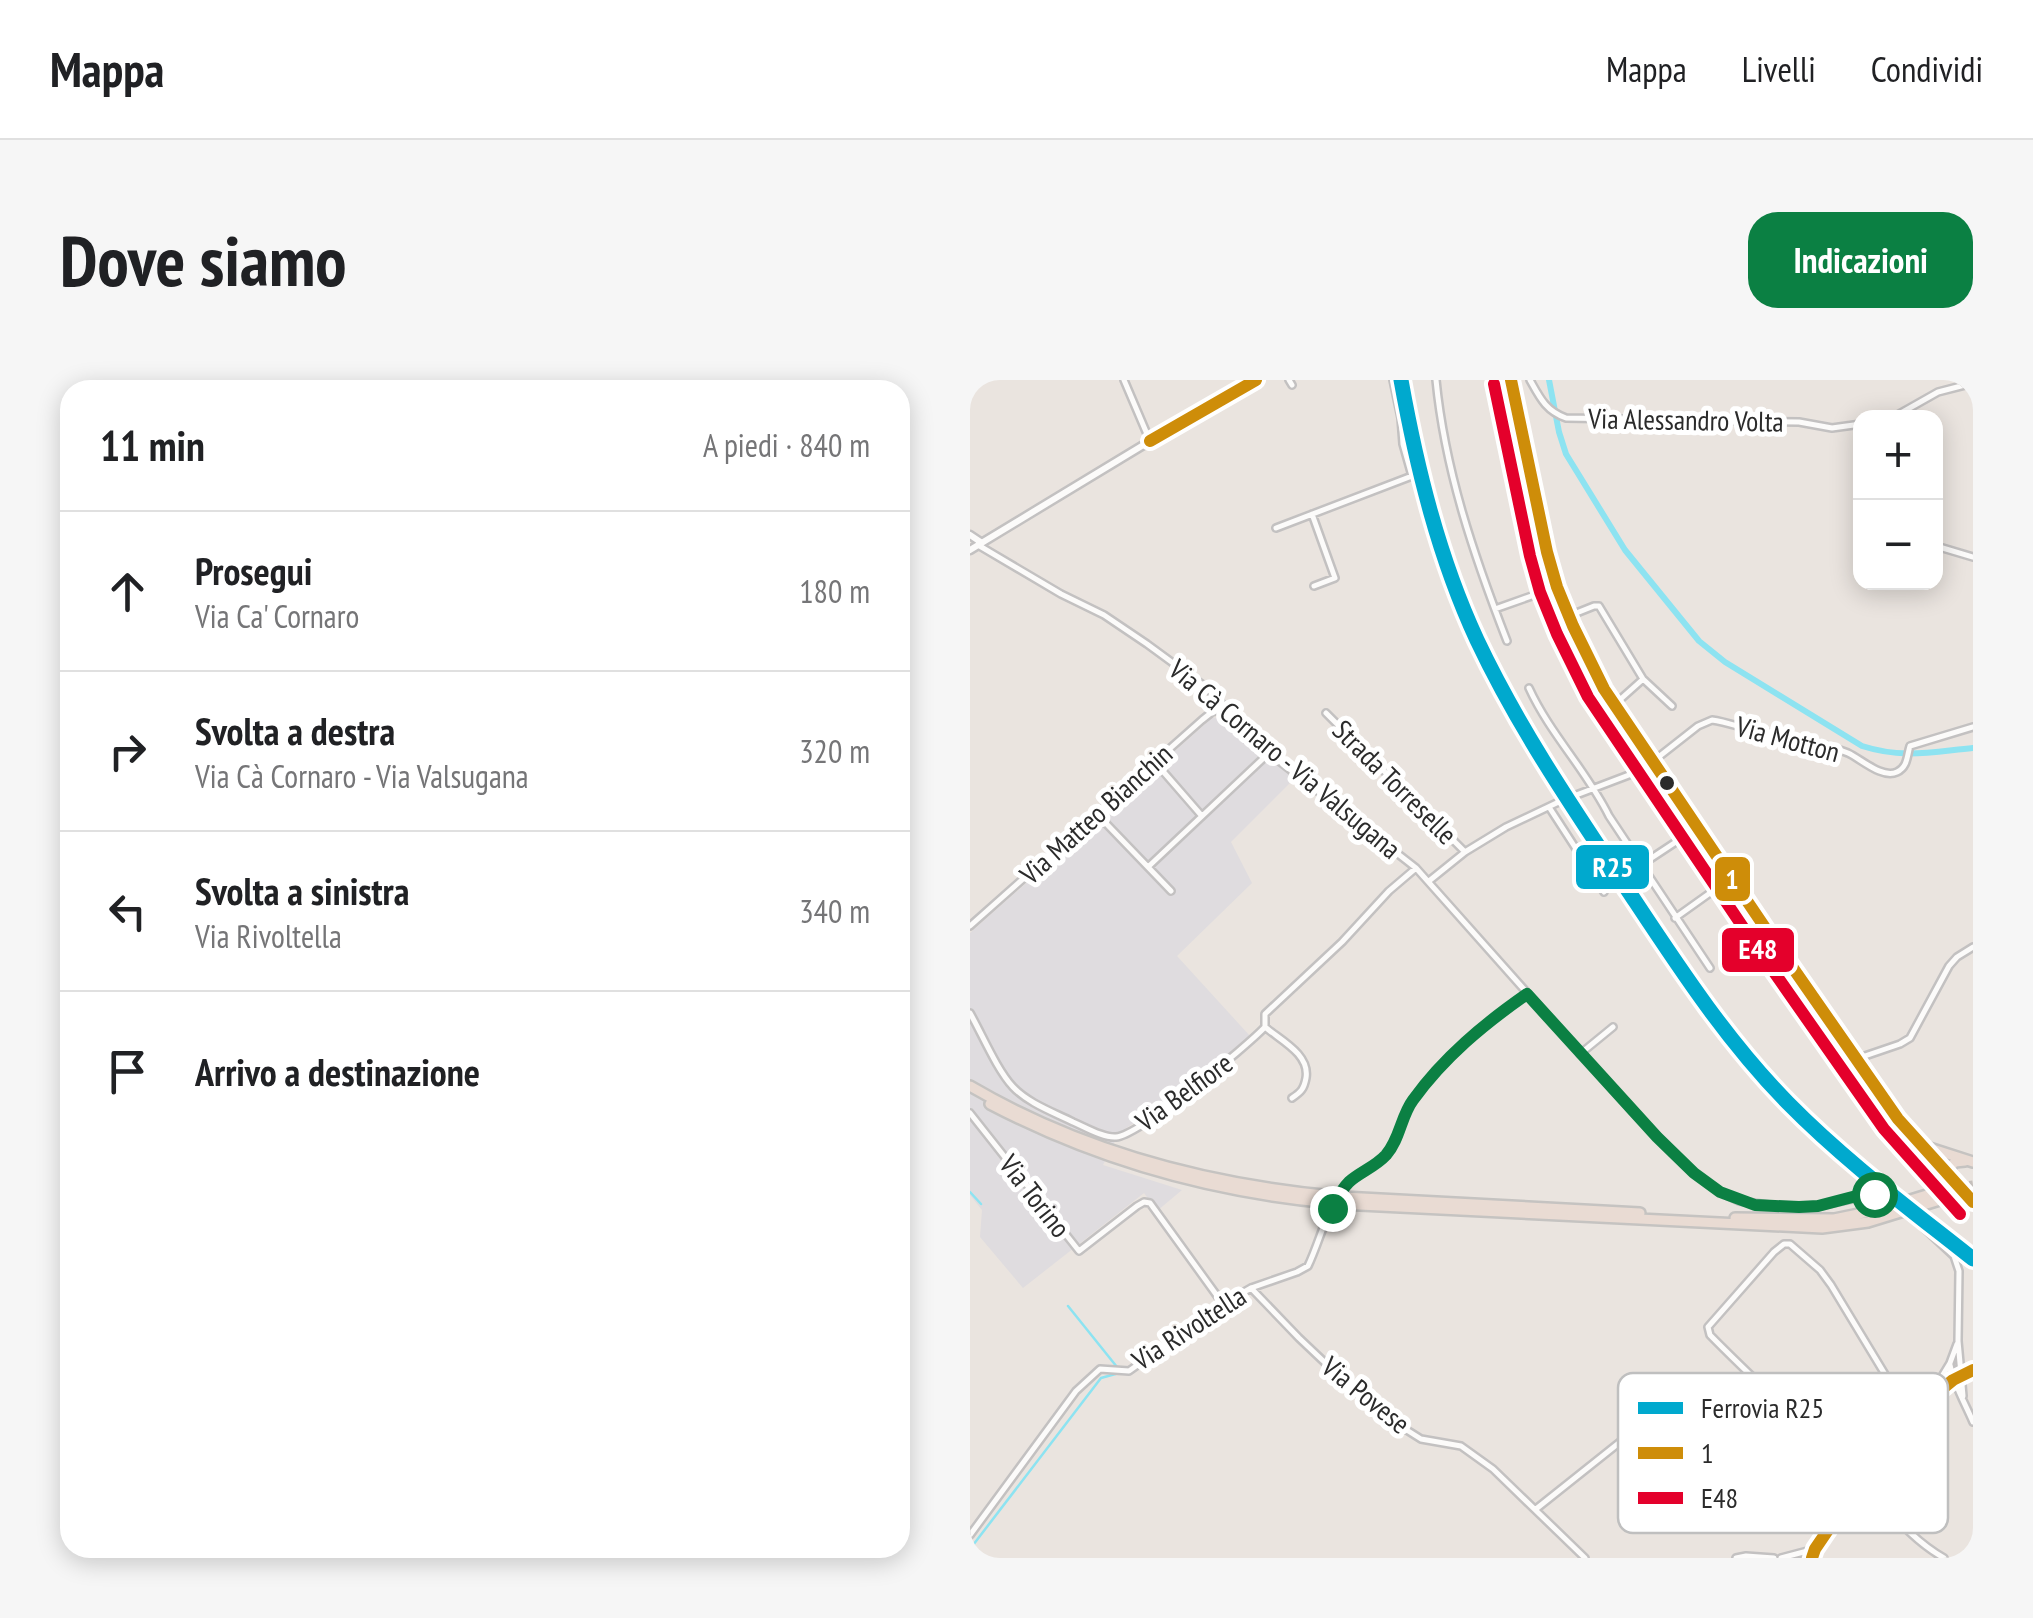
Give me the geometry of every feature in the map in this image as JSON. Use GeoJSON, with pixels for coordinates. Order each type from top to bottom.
{"type":"FeatureCollection","features":[{"type":"Feature","properties":{"kind":"highway"},"geometry":{"type":"LineString","coordinates":[[970,1089],[1080,1146],[1144,1168],[1236,1191],[1822,1228],[1877,1220],[1944,1194]]}},
{"type":"Feature","properties":{"kind":"highway"},"geometry":{"type":"LineString","coordinates":[[1920,1146],[1970,1161]]}},
{"type":"Feature","properties":{"kind":"highway"},"geometry":{"type":"LineString","coordinates":[[1945,1172],[1956,1162],[1970,1161]]}},
{"type":"Feature","properties":{"kind":"main road"},"geometry":{"type":"LineString","coordinates":[[970,535],[975,545],[1256,380]]}},
{"type":"Feature","properties":{"kind":"main road"},"geometry":{"type":"LineString","coordinates":[[1511,380],[1557,587],[1604,689],[1898,1119],[1973,1202]]}},
{"type":"Feature","properties":{"kind":"main road"},"geometry":{"type":"LineString","coordinates":[[1948,1384],[1973,1370]]}},
{"type":"Feature","properties":{"kind":"main road"},"geometry":{"type":"LineString","coordinates":[[1812,1558],[1825,1533]]}},
{"type":"Feature","properties":{"kind":"street"},"geometry":{"type":"LineString","coordinates":[[1124,380],[1150,440]]}},
{"type":"Feature","properties":{"kind":"street"},"geometry":{"type":"LineString","coordinates":[[1276,528],[1412,476],[1393,380]]}},
{"type":"Feature","properties":{"kind":"street"},"geometry":{"type":"LineString","coordinates":[[1436,380],[1453,484],[1508,641]]}},
{"type":"Feature","properties":{"kind":"street","name":"Via Alessandro Volta"},"geometry":{"type":"LineString","coordinates":[[1530,380],[1552,412],[1576,419],[1799,422],[1832,428],[1853,425]]}},
{"type":"Feature","properties":{"kind":"street"},"geometry":{"type":"LineString","coordinates":[[1906,410],[1938,392],[1973,383]]}},
{"type":"Feature","properties":{"kind":"street"},"geometry":{"type":"LineString","coordinates":[[1312,514],[1335,578],[1314,586]]}},
{"type":"Feature","properties":{"kind":"street","name":"Via Cà Cornaro - Via Valsugana"},"geometry":{"type":"LineString","coordinates":[[975,545],[1104,616],[1207,688],[1269,753],[1416,868],[1657,1137],[1720,1192],[1739,1201],[1776,1206],[1818,1206],[1874,1194],[1892,1202],[1922,1226],[1954,1256],[1959,1271],[1958,1341]]}},
{"type":"Feature","properties":{"kind":"street"},"geometry":{"type":"LineString","coordinates":[[1943,548],[1973,557]]}},
{"type":"Feature","properties":{"kind":"street"},"geometry":{"type":"LineString","coordinates":[[1495,608],[1557,587]]}},
{"type":"Feature","properties":{"kind":"street"},"geometry":{"type":"LineString","coordinates":[[1568,616],[1599,606],[1642,679],[1672,706]]}},
{"type":"Feature","properties":{"kind":"street"},"geometry":{"type":"LineString","coordinates":[[1614,705],[1642,679]]}},
{"type":"Feature","properties":{"kind":"street"},"geometry":{"type":"LineString","coordinates":[[1529,688],[1710,968]]}},
{"type":"Feature","properties":{"kind":"street","name":"Via Matteo Bianchin"},"geometry":{"type":"LineString","coordinates":[[970,926],[1212,712],[1225,709]]}},
{"type":"Feature","properties":{"kind":"street","name":"Strada Torreselle"},"geometry":{"type":"LineString","coordinates":[[1326,713],[1464,852]]}},
{"type":"Feature","properties":{"kind":"street","name":"Via Motton"},"geometry":{"type":"LineString","coordinates":[[1652,762],[1698,726],[1712,720],[1802,738],[1849,754],[1882,772],[1898,772],[1908,760],[1908,748],[1973,727]]}},
{"type":"Feature","properties":{"kind":"street"},"geometry":{"type":"LineString","coordinates":[[1148,867],[1269,753]]}},
{"type":"Feature","properties":{"kind":"street"},"geometry":{"type":"LineString","coordinates":[[1155,762],[1200,815]]}},
{"type":"Feature","properties":{"kind":"street","name":"Strada Torreselle"},"geometry":{"type":"LineString","coordinates":[[1429,881],[1464,852],[1549,807],[1642,770],[1652,762]]}},
{"type":"Feature","properties":{"kind":"street"},"geometry":{"type":"LineString","coordinates":[[1549,807],[1604,892]]}},
{"type":"Feature","properties":{"kind":"street"},"geometry":{"type":"LineString","coordinates":[[1096,814],[1171,891]]}},
{"type":"Feature","properties":{"kind":"street"},"geometry":{"type":"LineString","coordinates":[[1641,865],[1696,828]]}},
{"type":"Feature","properties":{"kind":"street"},"geometry":{"type":"LineString","coordinates":[[1292,1098],[1303,1090],[1307,1070],[1304,1061],[1265,1026],[1266,1014],[1416,868]]}},
{"type":"Feature","properties":{"kind":"street"},"geometry":{"type":"LineString","coordinates":[[1676,918],[1731,878]]}},
{"type":"Feature","properties":{"kind":"street"},"geometry":{"type":"LineString","coordinates":[[1856,1059],[1910,1038],[1949,966],[1973,948]]}},
{"type":"Feature","properties":{"kind":"street","name":"Via Rivoltella"},"geometry":{"type":"LineString","coordinates":[[970,1535],[1076,1391],[1100,1369],[1129,1371],[1250,1288],[1308,1266],[1341,1191],[1388,1153],[1411,1102],[1462,1043],[1527,994]]}},
{"type":"Feature","properties":{"kind":"street","name":"Via Belfiore"},"geometry":{"type":"LineString","coordinates":[[970,1013],[1014,1088],[1082,1126],[1116,1137],[1163,1110],[1226,1063],[1265,1026]]}},
{"type":"Feature","properties":{"kind":"street"},"geometry":{"type":"LineString","coordinates":[[1580,1054],[1613,1027]]}},
{"type":"Feature","properties":{"kind":"street","name":"Via Torino"},"geometry":{"type":"LineString","coordinates":[[971,1116],[1079,1250],[1137,1206],[1150,1203],[1223,1304]]}},
{"type":"Feature","properties":{"kind":"street"},"geometry":{"type":"LineString","coordinates":[[1747,1373],[1710,1335],[1708,1327],[1774,1252],[1790,1244],[1820,1270],[1884,1373]]}},
{"type":"Feature","properties":{"kind":"street","name":"Via Povese"},"geometry":{"type":"LineString","coordinates":[[1250,1288],[1376,1410],[1421,1439],[1461,1446],[1493,1469],[1585,1558]]}},
{"type":"Feature","properties":{"kind":"street"},"geometry":{"type":"LineString","coordinates":[[1944,1373],[1958,1341]]}},
{"type":"Feature","properties":{"kind":"street"},"geometry":{"type":"LineString","coordinates":[[1958,1341],[1963,1396]]}},
{"type":"Feature","properties":{"kind":"street"},"geometry":{"type":"LineString","coordinates":[[1950,1363],[1953,1380],[1973,1422]]}},
{"type":"Feature","properties":{"kind":"street"},"geometry":{"type":"LineString","coordinates":[[1536,1509],[1618,1444]]}},
{"type":"Feature","properties":{"kind":"street"},"geometry":{"type":"LineString","coordinates":[[1911,1533],[1944,1558]]}},
{"type":"Feature","properties":{"kind":"street"},"geometry":{"type":"LineString","coordinates":[[1736,1558],[1778,1558],[1814,1549]]}},
{"type":"Feature","properties":{"kind":"shaded area"},"geometry":{"type":"Polygon","coordinates":[[[1221,717],[1294,779],[1231,842],[1252,883],[1177,956],[1250,1036],[1205,1075],[1119,1133],[1103,1165],[1182,1190],[1157,1211],[1144,1193],[1023,1288],[980,1237],[982,1210],[970,1195],[970,933],[1212,718],[1221,717]]]}},
{"type":"Feature","properties":{"kind":"waterway"},"geometry":{"type":"LineString","coordinates":[[1549,380],[1566,454],[1625,550],[1699,641],[1725,662],[1862,746],[1904,753],[1973,748]]}},
{"type":"Feature","properties":{"kind":"waterway"},"geometry":{"type":"LineString","coordinates":[[970,1192],[981,1204]]}},
{"type":"Feature","properties":{"kind":"waterway"},"geometry":{"type":"LineString","coordinates":[[1068,1306],[1117,1367]]}},
{"type":"Feature","properties":{"kind":"waterway"},"geometry":{"type":"LineString","coordinates":[[970,1549],[1101,1378],[1119,1373]]}},
{"type":"Feature","properties":{"kind":"tunnel"},"geometry":{"type":"LineString","coordinates":[[1943,1190],[1973,1185]]}},
{"type":"Feature","properties":{"kind":"tunnel"},"geometry":{"type":"LineString","coordinates":[[1943,1199],[1973,1193]]}},
{"type":"Feature","properties":{"kind":"rail line","name":"R25"},"geometry":{"type":"LineString","coordinates":[[1401,380],[1431,513],[1463,609],[1511,706],[1568,800],[1684,975],[1765,1079],[1855,1165],[1973,1259]]}},
{"type":"Feature","properties":{"kind":"transit line","name":"1"},"geometry":{"type":"LineString","coordinates":[[1150,441],[1256,380]]}},
{"type":"Feature","properties":{"kind":"transit line","name":"1"},"geometry":{"type":"LineString","coordinates":[[1511,380],[1557,587],[1604,689],[1898,1119],[1973,1202]]}},
{"type":"Feature","properties":{"kind":"transit line","name":"E48"},"geometry":{"type":"LineString","coordinates":[[1494,384],[1540,592],[1588,697],[1884,1129],[1960,1214]]}},
{"type":"Feature","properties":{"kind":"transit line","name":"1"},"geometry":{"type":"LineString","coordinates":[[1948,1384],[1973,1370]]}},
{"type":"Feature","properties":{"kind":"transit line","name":"1"},"geometry":{"type":"LineString","coordinates":[[1812,1558],[1826,1533]]}},
{"type":"Feature","properties":{"kind":"route"},"geometry":{"type":"LineString","coordinates":[[1332,1208],[1350,1180],[1371,1169],[1388,1153],[1411,1102],[1462,1043],[1527,994],[1657,1137],[1720,1192],[1755,1205],[1799,1207],[1874,1194]]}}]}
